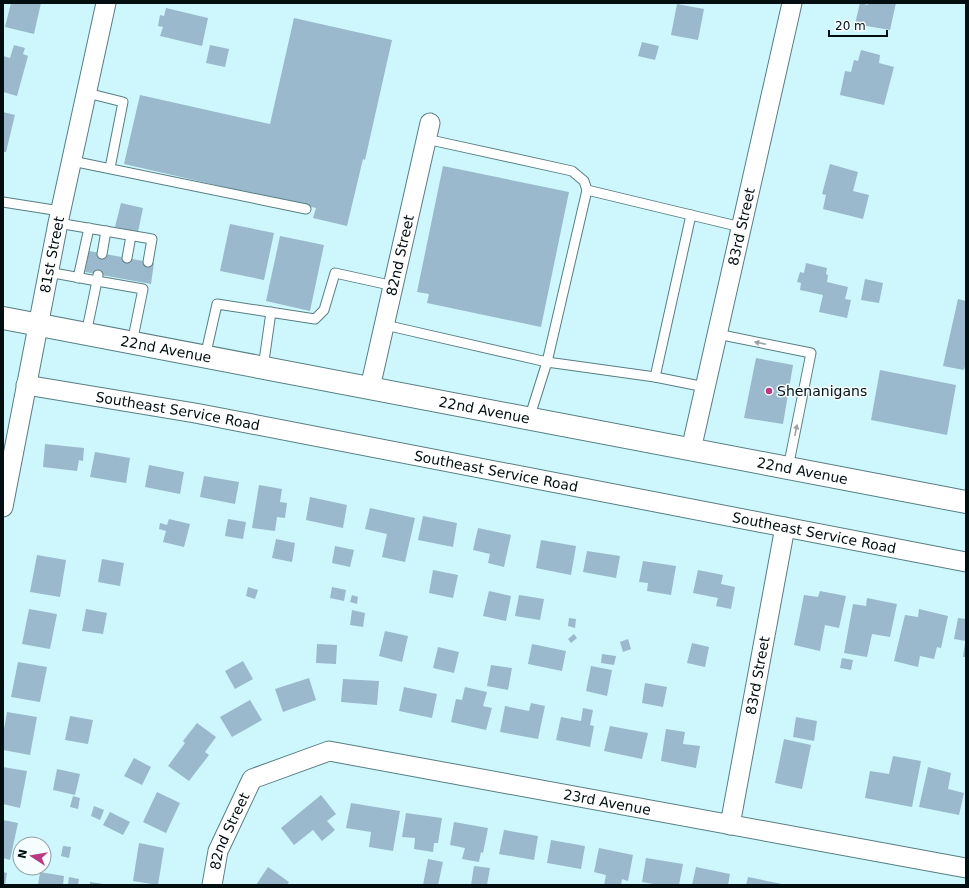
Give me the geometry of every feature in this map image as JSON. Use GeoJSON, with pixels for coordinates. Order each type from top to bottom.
{"type":"FeatureCollection","features":[{"type":"Feature","properties":{"kind":"street","name":"81st Street"},"geometry":{"type":"LineString","coordinates":[[3,507],[5,483],[59,217],[106,3]]}},
{"type":"Feature","properties":{"kind":"street","name":"83rd Street"},"geometry":{"type":"LineString","coordinates":[[691,450],[792,3]]}},
{"type":"Feature","properties":{"kind":"street","name":"82nd Street"},"geometry":{"type":"LineString","coordinates":[[370,388],[428,131]]}},
{"type":"Feature","properties":{"kind":"street","name":"22nd Avenue"},"geometry":{"type":"LineString","coordinates":[[3,318],[966,502]]}},
{"type":"Feature","properties":{"kind":"street","name":"Southeast Service Road"},"geometry":{"type":"LineString","coordinates":[[26,385],[195,413],[966,562]]}},
{"type":"Feature","properties":{"kind":"street","name":"83rd Street"},"geometry":{"type":"LineString","coordinates":[[730,825],[785,527]]}},
{"type":"Feature","properties":{"kind":"street","name":"23rd Avenue"},"geometry":{"type":"LineString","coordinates":[[252,779],[329,751],[966,868]]}},
{"type":"Feature","properties":{"kind":"street","name":"82nd Street"},"geometry":{"type":"LineString","coordinates":[[212,885],[218,851],[252,779]]}},
{"type":"Feature","properties":{"kind":"lane"},"geometry":{"type":"LineString","coordinates":[[87,93],[123,102],[110,168]]}},
{"type":"Feature","properties":{"kind":"lane"},"geometry":{"type":"LineString","coordinates":[[428,131],[572,171],[584,181],[588,190],[547,362],[529,419]]}},
{"type":"Feature","properties":{"kind":"lane"},"geometry":{"type":"LineString","coordinates":[[72,161],[306,209]]}},
{"type":"Feature","properties":{"kind":"lane"},"geometry":{"type":"LineString","coordinates":[[588,190],[741,227]]}},
{"type":"Feature","properties":{"kind":"lane"},"geometry":{"type":"LineString","coordinates":[[3,202],[59,217],[88,228],[152,239],[148,262]]}},
{"type":"Feature","properties":{"kind":"lane"},"geometry":{"type":"LineString","coordinates":[[655,377],[691,215]]}},
{"type":"Feature","properties":{"kind":"lane"},"geometry":{"type":"LineString","coordinates":[[78,278],[88,228]]}},
{"type":"Feature","properties":{"kind":"lane"},"geometry":{"type":"LineString","coordinates":[[102,254],[106,232]]}},
{"type":"Feature","properties":{"kind":"lane"},"geometry":{"type":"LineString","coordinates":[[127,258],[131,236]]}},
{"type":"Feature","properties":{"kind":"lane"},"geometry":{"type":"LineString","coordinates":[[48,272],[78,278],[98,278],[144,286],[132,342]]}},
{"type":"Feature","properties":{"kind":"lane"},"geometry":{"type":"LineString","coordinates":[[205,357],[217,304],[315,319],[324,310],[335,272],[394,286]]}},
{"type":"Feature","properties":{"kind":"lane"},"geometry":{"type":"LineString","coordinates":[[86,334],[98,278]]}},
{"type":"Feature","properties":{"kind":"lane"},"geometry":{"type":"LineString","coordinates":[[263,368],[271,312]]}},
{"type":"Feature","properties":{"kind":"lane"},"geometry":{"type":"LineString","coordinates":[[385,325],[547,362],[655,377],[705,387]]}},
{"type":"Feature","properties":{"kind":"lane"},"geometry":{"type":"LineString","coordinates":[[717,334],[811,354],[788,468]]}},
{"type":"Feature","properties":{"kind":"building"},"geometry":{"type":"Polygon","coordinates":[[[11,3],[41,3],[34,34],[5,27],[11,3]]]}},
{"type":"Feature","properties":{"kind":"building"},"geometry":{"type":"Polygon","coordinates":[[[860,3],[868,5],[868,3],[896,3],[890,30],[855,24],[860,3]]]}},
{"type":"Feature","properties":{"kind":"building"},"geometry":{"type":"Polygon","coordinates":[[[677,4],[704,9],[698,40],[671,35],[677,4]]]}},
{"type":"Feature","properties":{"kind":"building"},"geometry":{"type":"Polygon","coordinates":[[[166,8],[208,18],[202,46],[160,36],[163,27],[158,26],[160,15],[164,16],[166,8]]]}},
{"type":"Feature","properties":{"kind":"building"},"geometry":{"type":"Polygon","coordinates":[[[294,18],[392,40],[365,160],[363,159],[347,226],[313,218],[316,208],[124,164],[140,95],[270,124],[294,18]]]}},
{"type":"Feature","properties":{"kind":"building"},"geometry":{"type":"Polygon","coordinates":[[[642,42],[659,46],[655,60],[638,56],[642,42]]]}},
{"type":"Feature","properties":{"kind":"building"},"geometry":{"type":"Polygon","coordinates":[[[14,45],[25,48],[23,54],[28,56],[17,96],[3,92],[3,56],[10,58],[14,45]]]}},
{"type":"Feature","properties":{"kind":"building"},"geometry":{"type":"Polygon","coordinates":[[[210,45],[229,49],[225,67],[206,63],[210,45]]]}},
{"type":"Feature","properties":{"kind":"building"},"geometry":{"type":"Polygon","coordinates":[[[861,50],[880,55],[879,63],[894,67],[884,105],[840,95],[845,71],[851,72],[854,60],[858,61],[861,50]]]}},
{"type":"Feature","properties":{"kind":"building"},"geometry":{"type":"Polygon","coordinates":[[[3,112],[15,115],[6,152],[3,152],[3,112]]]}},
{"type":"Feature","properties":{"kind":"building"},"geometry":{"type":"Polygon","coordinates":[[[830,164],[858,172],[853,191],[869,195],[863,219],[823,209],[826,195],[822,194],[830,164]]]}},
{"type":"Feature","properties":{"kind":"building"},"geometry":{"type":"Polygon","coordinates":[[[443,166],[569,192],[541,327],[427,303],[429,294],[417,292],[443,166]]]}},
{"type":"Feature","properties":{"kind":"building"},"geometry":{"type":"Polygon","coordinates":[[[121,203],[143,208],[138,232],[115,227],[121,203]]]}},
{"type":"Feature","properties":{"kind":"building"},"geometry":{"type":"Polygon","coordinates":[[[230,224],[274,233],[264,280],[220,271],[230,224]]]}},
{"type":"Feature","properties":{"kind":"building"},"geometry":{"type":"Polygon","coordinates":[[[280,236],[324,245],[310,311],[266,301],[280,236]]]}},
{"type":"Feature","properties":{"kind":"building"},"geometry":{"type":"Polygon","coordinates":[[[89,251],[154,263],[151,284],[85,272],[89,251]]]}},
{"type":"Feature","properties":{"kind":"building"},"geometry":{"type":"Polygon","coordinates":[[[806,263],[827,268],[827,282],[848,287],[845,299],[851,300],[847,318],[819,312],[823,295],[800,290],[801,283],[797,282],[800,272],[804,273],[806,263]]]}},
{"type":"Feature","properties":{"kind":"building"},"geometry":{"type":"Polygon","coordinates":[[[865,279],[883,283],[879,303],[861,300],[865,279]]]}},
{"type":"Feature","properties":{"kind":"building"},"geometry":{"type":"Polygon","coordinates":[[[958,299],[966,301],[966,362],[964,370],[943,366],[958,299]]]}},
{"type":"Feature","properties":{"kind":"building","name":"Shenanigans"},"geometry":{"type":"Polygon","coordinates":[[[756,358],[793,365],[783,424],[744,418],[756,358]]]}},
{"type":"Feature","properties":{"kind":"building"},"geometry":{"type":"Polygon","coordinates":[[[880,370],[956,385],[947,435],[871,420],[880,370]]]}},
{"type":"Feature","properties":{"kind":"building"},"geometry":{"type":"Polygon","coordinates":[[[45,444],[84,448],[83,461],[79,460],[77,471],[43,467],[45,444]]]}},
{"type":"Feature","properties":{"kind":"building"},"geometry":{"type":"Polygon","coordinates":[[[95,452],[130,458],[126,483],[90,477],[95,452]]]}},
{"type":"Feature","properties":{"kind":"building"},"geometry":{"type":"Polygon","coordinates":[[[149,465],[184,472],[180,494],[145,487],[149,465]]]}},
{"type":"Feature","properties":{"kind":"building"},"geometry":{"type":"Polygon","coordinates":[[[204,476],[239,482],[235,504],[200,497],[204,476]]]}},
{"type":"Feature","properties":{"kind":"building"},"geometry":{"type":"Polygon","coordinates":[[[259,485],[282,489],[280,502],[287,503],[285,518],[277,517],[275,531],[252,528],[259,485]]]}},
{"type":"Feature","properties":{"kind":"building"},"geometry":{"type":"Polygon","coordinates":[[[310,497],[347,505],[343,528],[306,520],[310,497]]]}},
{"type":"Feature","properties":{"kind":"building"},"geometry":{"type":"Polygon","coordinates":[[[370,508],[415,518],[405,562],[382,557],[387,534],[365,529],[370,508]]]}},
{"type":"Feature","properties":{"kind":"building"},"geometry":{"type":"Polygon","coordinates":[[[423,516],[457,523],[453,547],[418,540],[423,516]]]}},
{"type":"Feature","properties":{"kind":"building"},"geometry":{"type":"Polygon","coordinates":[[[169,519],[190,524],[184,547],[163,542],[166,531],[159,529],[160,523],[167,525],[169,519]]]}},
{"type":"Feature","properties":{"kind":"building"},"geometry":{"type":"Polygon","coordinates":[[[228,519],[246,522],[243,539],[225,536],[228,519]]]}},
{"type":"Feature","properties":{"kind":"building"},"geometry":{"type":"Polygon","coordinates":[[[478,528],[511,535],[504,567],[488,563],[490,554],[473,550],[478,528]]]}},
{"type":"Feature","properties":{"kind":"building"},"geometry":{"type":"Polygon","coordinates":[[[276,539],[295,543],[292,562],[272,558],[276,539]]]}},
{"type":"Feature","properties":{"kind":"building"},"geometry":{"type":"Polygon","coordinates":[[[541,540],[576,546],[571,575],[536,568],[541,540]]]}},
{"type":"Feature","properties":{"kind":"building"},"geometry":{"type":"Polygon","coordinates":[[[335,546],[354,550],[350,567],[332,563],[335,546]]]}},
{"type":"Feature","properties":{"kind":"building"},"geometry":{"type":"Polygon","coordinates":[[[587,551],[620,556],[616,578],[583,572],[587,551]]]}},
{"type":"Feature","properties":{"kind":"building"},"geometry":{"type":"Polygon","coordinates":[[[37,555],[66,560],[60,597],[30,592],[37,555]]]}},
{"type":"Feature","properties":{"kind":"building"},"geometry":{"type":"Polygon","coordinates":[[[102,559],[124,563],[120,586],[98,582],[102,559]]]}},
{"type":"Feature","properties":{"kind":"building"},"geometry":{"type":"Polygon","coordinates":[[[643,561],[676,566],[671,595],[647,591],[648,583],[639,582],[643,561]]]}},
{"type":"Feature","properties":{"kind":"building"},"geometry":{"type":"Polygon","coordinates":[[[433,570],[458,575],[453,598],[429,593],[433,570]]]}},
{"type":"Feature","properties":{"kind":"building"},"geometry":{"type":"Polygon","coordinates":[[[698,570],[723,575],[721,584],[735,587],[731,609],[716,606],[718,598],[693,593],[698,570]]]}},
{"type":"Feature","properties":{"kind":"building"},"geometry":{"type":"Polygon","coordinates":[[[248,587],[258,590],[255,599],[246,596],[248,587]]]}},
{"type":"Feature","properties":{"kind":"building"},"geometry":{"type":"Polygon","coordinates":[[[332,587],[346,590],[344,601],[330,598],[332,587]]]}},
{"type":"Feature","properties":{"kind":"building"},"geometry":{"type":"Polygon","coordinates":[[[489,591],[511,596],[506,621],[483,616],[489,591]]]}},
{"type":"Feature","properties":{"kind":"building"},"geometry":{"type":"Polygon","coordinates":[[[820,591],[846,596],[839,628],[825,625],[820,651],[794,645],[804,595],[818,597],[820,591]]]}},
{"type":"Feature","properties":{"kind":"building"},"geometry":{"type":"Polygon","coordinates":[[[352,595],[358,597],[357,604],[350,602],[352,595]]]}},
{"type":"Feature","properties":{"kind":"building"},"geometry":{"type":"Polygon","coordinates":[[[519,595],[544,599],[540,620],[515,616],[519,595]]]}},
{"type":"Feature","properties":{"kind":"building"},"geometry":{"type":"Polygon","coordinates":[[[867,598],[897,604],[890,637],[872,634],[867,657],[844,653],[853,604],[866,606],[867,598]]]}},
{"type":"Feature","properties":{"kind":"building"},"geometry":{"type":"Polygon","coordinates":[[[29,609],[57,614],[50,649],[22,644],[29,609]]]}},
{"type":"Feature","properties":{"kind":"building"},"geometry":{"type":"Polygon","coordinates":[[[86,609],[107,613],[103,634],[82,631],[86,609]]]}},
{"type":"Feature","properties":{"kind":"building"},"geometry":{"type":"Polygon","coordinates":[[[919,609],[948,616],[941,648],[937,647],[934,659],[920,656],[918,667],[894,661],[905,615],[918,617],[919,609]]]}},
{"type":"Feature","properties":{"kind":"building"},"geometry":{"type":"Polygon","coordinates":[[[352,610],[365,613],[363,627],[350,625],[352,610]]]}},
{"type":"Feature","properties":{"kind":"building"},"geometry":{"type":"Polygon","coordinates":[[[569,618],[576,619],[575,628],[568,626],[569,618]]]}},
{"type":"Feature","properties":{"kind":"building"},"geometry":{"type":"Polygon","coordinates":[[[958,618],[966,619],[966,641],[954,639],[958,618]]]}},
{"type":"Feature","properties":{"kind":"building"},"geometry":{"type":"Polygon","coordinates":[[[385,631],[408,636],[402,662],[379,656],[385,631]]]}},
{"type":"Feature","properties":{"kind":"building"},"geometry":{"type":"Polygon","coordinates":[[[574,634],[577,638],[571,643],[568,639],[574,634]]]}},
{"type":"Feature","properties":{"kind":"building"},"geometry":{"type":"Polygon","coordinates":[[[628,639],[631,649],[623,652],[620,642],[628,639]]]}},
{"type":"Feature","properties":{"kind":"building"},"geometry":{"type":"Polygon","coordinates":[[[692,643],[709,647],[705,667],[687,663],[692,643]]]}},
{"type":"Feature","properties":{"kind":"building"},"geometry":{"type":"Polygon","coordinates":[[[965,643],[966,657],[963,657],[965,643]]]}},
{"type":"Feature","properties":{"kind":"building"},"geometry":{"type":"Polygon","coordinates":[[[317,644],[337,645],[336,664],[316,663],[317,644]]]}},
{"type":"Feature","properties":{"kind":"building"},"geometry":{"type":"Polygon","coordinates":[[[532,644],[566,651],[562,671],[528,664],[532,644]]]}},
{"type":"Feature","properties":{"kind":"building"},"geometry":{"type":"Polygon","coordinates":[[[438,647],[459,652],[454,673],[433,668],[438,647]]]}},
{"type":"Feature","properties":{"kind":"building"},"geometry":{"type":"Polygon","coordinates":[[[602,654],[616,656],[614,665],[601,663],[602,654]]]}},
{"type":"Feature","properties":{"kind":"building"},"geometry":{"type":"Polygon","coordinates":[[[842,658],[853,660],[851,670],[840,668],[842,658]]]}},
{"type":"Feature","properties":{"kind":"building"},"geometry":{"type":"Polygon","coordinates":[[[243,661],[253,679],[235,689],[225,671],[243,661]]]}},
{"type":"Feature","properties":{"kind":"building"},"geometry":{"type":"Polygon","coordinates":[[[18,662],[47,667],[40,702],[11,697],[18,662]]]}},
{"type":"Feature","properties":{"kind":"building"},"geometry":{"type":"Polygon","coordinates":[[[491,665],[512,668],[508,690],[487,686],[491,665]]]}},
{"type":"Feature","properties":{"kind":"building"},"geometry":{"type":"Polygon","coordinates":[[[591,666],[612,670],[607,696],[586,691],[591,666]]]}},
{"type":"Feature","properties":{"kind":"building"},"geometry":{"type":"Polygon","coordinates":[[[309,678],[316,700],[283,712],[275,689],[309,678]]]}},
{"type":"Feature","properties":{"kind":"building"},"geometry":{"type":"Polygon","coordinates":[[[343,679],[379,681],[377,705],[341,702],[343,679]]]}},
{"type":"Feature","properties":{"kind":"building"},"geometry":{"type":"Polygon","coordinates":[[[645,683],[667,687],[663,707],[642,703],[645,683]]]}},
{"type":"Feature","properties":{"kind":"building"},"geometry":{"type":"Polygon","coordinates":[[[404,687],[437,694],[432,718],[399,711],[404,687]]]}},
{"type":"Feature","properties":{"kind":"building"},"geometry":{"type":"Polygon","coordinates":[[[465,687],[487,692],[483,706],[492,708],[486,730],[451,722],[456,699],[462,700],[465,687]]]}},
{"type":"Feature","properties":{"kind":"building"},"geometry":{"type":"Polygon","coordinates":[[[250,700],[262,720],[232,737],[220,717],[250,700]]]}},
{"type":"Feature","properties":{"kind":"building"},"geometry":{"type":"Polygon","coordinates":[[[531,703],[545,706],[538,739],[500,732],[505,706],[529,711],[531,703]]]}},
{"type":"Feature","properties":{"kind":"building"},"geometry":{"type":"Polygon","coordinates":[[[583,708],[593,710],[590,725],[594,726],[590,747],[556,740],[561,717],[581,721],[583,708]]]}},
{"type":"Feature","properties":{"kind":"building"},"geometry":{"type":"Polygon","coordinates":[[[7,712],[37,717],[30,755],[3,750],[3,735],[7,712]]]}},
{"type":"Feature","properties":{"kind":"building"},"geometry":{"type":"Polygon","coordinates":[[[70,716],[93,720],[88,744],[65,740],[70,716]]]}},
{"type":"Feature","properties":{"kind":"building"},"geometry":{"type":"Polygon","coordinates":[[[796,717],[817,721],[814,741],[793,737],[796,717]]]}},
{"type":"Feature","properties":{"kind":"building"},"geometry":{"type":"Polygon","coordinates":[[[197,723],[216,737],[205,752],[209,755],[189,781],[168,766],[185,743],[183,741],[197,723]]]}},
{"type":"Feature","properties":{"kind":"building"},"geometry":{"type":"Polygon","coordinates":[[[610,726],[648,733],[642,759],[604,751],[610,726]]]}},
{"type":"Feature","properties":{"kind":"building"},"geometry":{"type":"Polygon","coordinates":[[[666,729],[685,732],[683,744],[700,746],[696,768],[661,761],[666,729]]]}},
{"type":"Feature","properties":{"kind":"building"},"geometry":{"type":"Polygon","coordinates":[[[784,739],[811,745],[802,789],[775,783],[784,739]]]}},
{"type":"Feature","properties":{"kind":"building"},"geometry":{"type":"Polygon","coordinates":[[[893,756],[921,761],[912,807],[865,798],[870,771],[889,774],[893,756]]]}},
{"type":"Feature","properties":{"kind":"building"},"geometry":{"type":"Polygon","coordinates":[[[134,758],[151,767],[142,785],[124,776],[134,758]]]}},
{"type":"Feature","properties":{"kind":"building"},"geometry":{"type":"Polygon","coordinates":[[[3,767],[27,771],[20,808],[3,804],[3,767]]]}},
{"type":"Feature","properties":{"kind":"building"},"geometry":{"type":"Polygon","coordinates":[[[928,767],[951,773],[948,789],[964,793],[959,815],[919,807],[928,767]]]}},
{"type":"Feature","properties":{"kind":"building"},"geometry":{"type":"Polygon","coordinates":[[[57,769],[80,774],[75,795],[53,790],[57,769]]]}},
{"type":"Feature","properties":{"kind":"building"},"geometry":{"type":"Polygon","coordinates":[[[157,792],[180,803],[166,833],[143,822],[157,792]]]}},
{"type":"Feature","properties":{"kind":"building"},"geometry":{"type":"Polygon","coordinates":[[[321,795],[336,814],[327,821],[335,830],[322,841],[313,830],[294,845],[281,828],[321,795]]]}},
{"type":"Feature","properties":{"kind":"building"},"geometry":{"type":"Polygon","coordinates":[[[73,796],[80,798],[78,809],[70,807],[73,796]]]}},
{"type":"Feature","properties":{"kind":"building"},"geometry":{"type":"Polygon","coordinates":[[[351,803],[400,811],[393,851],[369,847],[371,832],[346,828],[351,803]]]}},
{"type":"Feature","properties":{"kind":"building"},"geometry":{"type":"Polygon","coordinates":[[[94,806],[104,810],[100,820],[91,816],[94,806]]]}},
{"type":"Feature","properties":{"kind":"building"},"geometry":{"type":"Polygon","coordinates":[[[110,812],[130,822],[123,835],[103,825],[110,812]]]}},
{"type":"Feature","properties":{"kind":"building"},"geometry":{"type":"Polygon","coordinates":[[[406,813],[442,818],[438,843],[434,843],[433,852],[414,849],[415,838],[402,837],[406,813]]]}},
{"type":"Feature","properties":{"kind":"building"},"geometry":{"type":"Polygon","coordinates":[[[3,820],[18,823],[15,836],[12,836],[12,851],[10,860],[3,858],[3,820]]]}},
{"type":"Feature","properties":{"kind":"building"},"geometry":{"type":"Polygon","coordinates":[[[454,822],[488,828],[483,853],[481,852],[479,862],[462,859],[465,848],[450,845],[454,822]]]}},
{"type":"Feature","properties":{"kind":"building"},"geometry":{"type":"Polygon","coordinates":[[[504,830],[538,836],[534,860],[499,854],[504,830]]]}},
{"type":"Feature","properties":{"kind":"building"},"geometry":{"type":"Polygon","coordinates":[[[551,840],[585,846],[581,869],[547,863],[551,840]]]}},
{"type":"Feature","properties":{"kind":"building"},"geometry":{"type":"Polygon","coordinates":[[[139,843],[164,848],[158,885],[133,881],[139,843]]]}},
{"type":"Feature","properties":{"kind":"building"},"geometry":{"type":"Polygon","coordinates":[[[63,846],[71,847],[69,858],[61,856],[63,846]]]}},
{"type":"Feature","properties":{"kind":"building"},"geometry":{"type":"Polygon","coordinates":[[[599,848],[633,855],[628,881],[622,879],[621,885],[604,885],[606,875],[594,872],[599,848]]]}},
{"type":"Feature","properties":{"kind":"building"},"geometry":{"type":"Polygon","coordinates":[[[646,858],[683,864],[679,885],[659,885],[642,882],[646,858]]]}},
{"type":"Feature","properties":{"kind":"building"},"geometry":{"type":"Polygon","coordinates":[[[428,859],[443,862],[438,885],[423,885],[428,859]]]}},
{"type":"Feature","properties":{"kind":"building"},"geometry":{"type":"Polygon","coordinates":[[[474,866],[490,868],[487,885],[471,885],[474,866]]]}},
{"type":"Feature","properties":{"kind":"building"},"geometry":{"type":"Polygon","coordinates":[[[268,867],[289,882],[287,885],[256,885],[268,867]]]}},
{"type":"Feature","properties":{"kind":"building"},"geometry":{"type":"Polygon","coordinates":[[[696,867],[730,874],[728,885],[692,885],[696,867]]]}},
{"type":"Feature","properties":{"kind":"building"},"geometry":{"type":"Polygon","coordinates":[[[3,872],[7,873],[5,885],[3,885],[3,872]]]}},
{"type":"Feature","properties":{"kind":"building"},"geometry":{"type":"Polygon","coordinates":[[[52,874],[64,876],[63,885],[38,885],[39,876],[52,876],[52,874]]]}},
{"type":"Feature","properties":{"kind":"building"},"geometry":{"type":"Polygon","coordinates":[[[69,877],[79,879],[78,885],[68,885],[69,877]]]}},
{"type":"Feature","properties":{"kind":"building"},"geometry":{"type":"Polygon","coordinates":[[[748,877],[782,884],[782,885],[746,885],[748,877]]]}},
{"type":"Feature","properties":{"kind":"building"},"geometry":{"type":"Polygon","coordinates":[[[90,882],[104,884],[104,885],[90,885],[90,882]]]}},
{"type":"Feature","properties":{"kind":"place","name":"Shenanigans"},"geometry":{"type":"Point","coordinates":[769,391]}}]}
